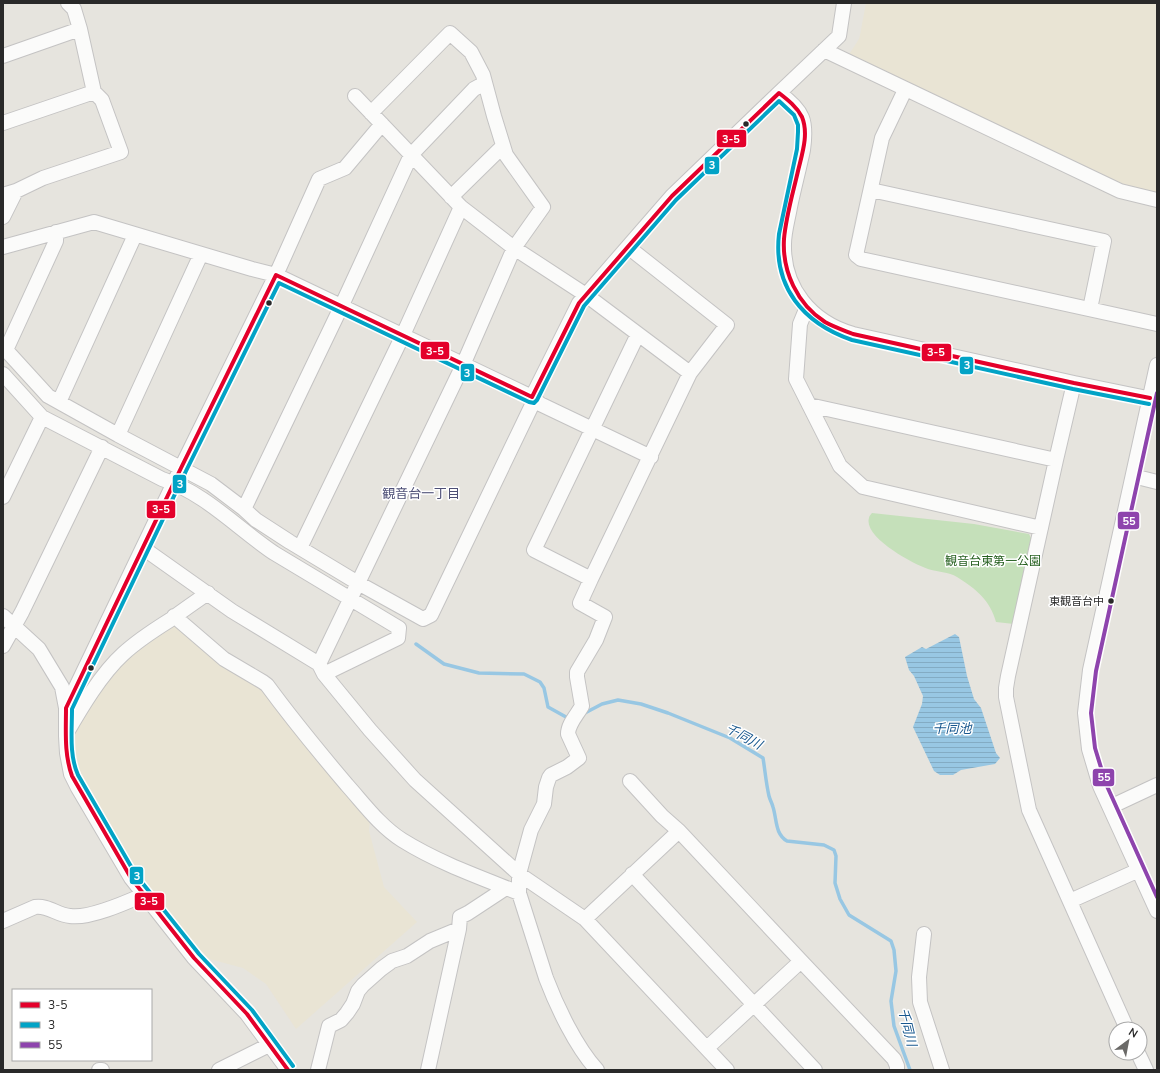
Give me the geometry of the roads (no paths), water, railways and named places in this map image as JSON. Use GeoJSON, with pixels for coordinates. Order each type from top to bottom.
{"type":"FeatureCollection","features":[{"type":"Feature","properties":{"kind":"street"},"geometry":{"type":"LineString","coordinates":[[3,217],[9,193],[43,178],[121,152],[102,100],[94,92],[80,29],[74,9],[68,3]]}},
{"type":"Feature","properties":{"kind":"street"},"geometry":{"type":"LineString","coordinates":[[56,232],[56,241],[6,350],[48,396],[211,484],[256,520],[358,583],[423,619],[431,615],[532,405],[532,397],[579,303],[672,196],[839,36],[844,3]]}},
{"type":"Feature","properties":{"kind":"street"},"geometry":{"type":"LineString","coordinates":[[3,56],[80,29]]}},
{"type":"Feature","properties":{"kind":"street"},"geometry":{"type":"LineString","coordinates":[[322,669],[350,599],[463,365],[514,248],[543,207],[506,155],[483,75],[471,52],[450,33],[371,113]]}},
{"type":"Feature","properties":{"kind":"street"},"geometry":{"type":"LineString","coordinates":[[824,50],[905,90],[1120,191],[1157,200]]}},
{"type":"Feature","properties":{"kind":"street"},"geometry":{"type":"LineString","coordinates":[[244,509],[342,305],[411,155],[474,89],[485,83]]}},
{"type":"Feature","properties":{"kind":"street"},"geometry":{"type":"LineString","coordinates":[[905,90],[882,138],[856,255],[861,259],[1157,324]]}},
{"type":"Feature","properties":{"kind":"street"},"geometry":{"type":"LineString","coordinates":[[3,123],[94,92]]}},
{"type":"Feature","properties":{"kind":"street"},"geometry":{"type":"LineString","coordinates":[[779,93],[798,109],[805,126],[803,150],[786,228],[784,248],[785,266],[789,278],[807,308],[823,321],[853,334],[1153,399]]}},
{"type":"Feature","properties":{"kind":"street"},"geometry":{"type":"LineString","coordinates":[[355,96],[461,207],[514,248],[586,295],[690,373]]}},
{"type":"Feature","properties":{"kind":"street"},"geometry":{"type":"LineString","coordinates":[[66,708],[181,468],[276,275],[319,179],[345,168],[382,124]]}},
{"type":"Feature","properties":{"kind":"street"},"geometry":{"type":"LineString","coordinates":[[451,197],[503,146]]}},
{"type":"Feature","properties":{"kind":"street"},"geometry":{"type":"LineString","coordinates":[[871,190],[1104,241],[1090,309]]}},
{"type":"Feature","properties":{"kind":"street"},"geometry":{"type":"LineString","coordinates":[[300,548],[403,335],[461,207]]}},
{"type":"Feature","properties":{"kind":"street"},"geometry":{"type":"LineString","coordinates":[[3,247],[94,222],[276,275],[342,305],[463,365],[532,397],[540,404],[651,457]]}},
{"type":"Feature","properties":{"kind":"street"},"geometry":{"type":"LineString","coordinates":[[59,402],[135,235]]}},
{"type":"Feature","properties":{"kind":"street"},"geometry":{"type":"LineString","coordinates":[[428,1070],[459,929],[460,917],[512,890],[519,874],[531,830],[544,804],[546,787],[549,778],[551,775],[579,758],[568,734],[569,726],[582,706],[576,677],[577,672],[596,640],[605,617],[580,603],[690,373],[727,325],[628,247]]}},
{"type":"Feature","properties":{"kind":"street"},"geometry":{"type":"LineString","coordinates":[[118,435],[201,254]]}},
{"type":"Feature","properties":{"kind":"street"},"geometry":{"type":"LineString","coordinates":[[807,308],[800,324],[796,379],[840,466],[863,487],[1041,528]]}},
{"type":"Feature","properties":{"kind":"street"},"geometry":{"type":"LineString","coordinates":[[591,579],[534,550],[638,334]]}},
{"type":"Feature","properties":{"kind":"street"},"geometry":{"type":"LineString","coordinates":[[1157,365],[1153,399],[1133,476],[1090,670],[1085,713],[1089,749],[1100,786],[1157,911]]}},
{"type":"Feature","properties":{"kind":"street"},"geometry":{"type":"LineString","coordinates":[[3,374],[42,417],[162,479],[175,483],[188,490],[209,503],[268,549],[399,628],[398,638],[322,669]]}},
{"type":"Feature","properties":{"kind":"street"},"geometry":{"type":"LineString","coordinates":[[1074,383],[1008,676],[1006,697],[1029,810],[1123,1021]]}},
{"type":"Feature","properties":{"kind":"street"},"geometry":{"type":"LineString","coordinates":[[809,405],[1056,460]]}},
{"type":"Feature","properties":{"kind":"street"},"geometry":{"type":"LineString","coordinates":[[3,497],[42,417]]}},
{"type":"Feature","properties":{"kind":"street"},"geometry":{"type":"LineString","coordinates":[[3,646],[22,612],[102,447]]}},
{"type":"Feature","properties":{"kind":"street"},"geometry":{"type":"LineString","coordinates":[[1133,476],[1157,482]]}},
{"type":"Feature","properties":{"kind":"street"},"geometry":{"type":"LineString","coordinates":[[143,548],[232,611],[322,669],[370,730],[415,780],[519,874],[585,919],[727,1070]]}},
{"type":"Feature","properties":{"kind":"street"},"geometry":{"type":"LineString","coordinates":[[66,734],[79,712],[113,664],[123,654],[136,642],[208,593]]}},
{"type":"Feature","properties":{"kind":"street"},"geometry":{"type":"LineString","coordinates":[[3,616],[39,649],[62,687],[66,708],[67,753],[71,774],[131,878],[194,958],[247,1014],[288,1070]]}},
{"type":"Feature","properties":{"kind":"street"},"geometry":{"type":"LineString","coordinates":[[174,616],[224,658],[267,685],[320,754],[386,828],[401,840],[425,854],[468,874],[512,890],[551,992],[574,1038],[597,1070]]}},
{"type":"Feature","properties":{"kind":"street"},"geometry":{"type":"LineString","coordinates":[[630,781],[894,1059],[897,1070]]}},
{"type":"Feature","properties":{"kind":"street"},"geometry":{"type":"LineString","coordinates":[[1110,807],[1157,785]]}},
{"type":"Feature","properties":{"kind":"street"},"geometry":{"type":"LineString","coordinates":[[585,919],[679,831]]}},
{"type":"Feature","properties":{"kind":"street"},"geometry":{"type":"LineString","coordinates":[[1070,901],[1139,870]]}},
{"type":"Feature","properties":{"kind":"street"},"geometry":{"type":"LineString","coordinates":[[632,874],[815,1070]]}},
{"type":"Feature","properties":{"kind":"street"},"geometry":{"type":"LineString","coordinates":[[3,921],[40,906],[46,907],[66,916],[88,916],[143,895]]}},
{"type":"Feature","properties":{"kind":"street"},"geometry":{"type":"LineString","coordinates":[[318,1070],[329,1026],[341,1020],[347,1013],[358,991],[363,986],[392,961],[407,956],[430,942],[459,929]]}},
{"type":"Feature","properties":{"kind":"street"},"geometry":{"type":"LineString","coordinates":[[924,934],[919,977],[920,1002],[942,1070]]}},
{"type":"Feature","properties":{"kind":"street"},"geometry":{"type":"LineString","coordinates":[[707,1048],[801,961]]}},
{"type":"Feature","properties":{"kind":"street"},"geometry":{"type":"LineString","coordinates":[[219,1070],[269,1045]]}},
{"type":"Feature","properties":{"kind":"water","name":"千同池"},"geometry":{"type":"Polygon","coordinates":[[[955,634],[959,637],[967,676],[974,699],[981,708],[996,753],[1000,758],[995,764],[961,770],[953,775],[940,775],[934,771],[913,727],[922,704],[923,696],[914,676],[909,670],[905,657],[922,647],[926,649],[955,634]]]}},
{"type":"Feature","properties":{"kind":"waterway","name":"千同川"},"geometry":{"type":"LineString","coordinates":[[416,644],[444,664],[479,673],[524,674],[540,682],[544,688],[548,707],[566,717],[570,717]]}},
{"type":"Feature","properties":{"kind":"waterway","name":"千同川"},"geometry":{"type":"LineString","coordinates":[[583,714],[602,704],[618,700],[641,704],[668,713],[730,738],[763,758],[769,796],[780,835],[787,841],[824,845],[834,850],[836,856],[835,883],[840,899],[849,915],[891,941],[894,950],[896,971],[891,1001],[894,1026],[910,1070]]}},
{"type":"Feature","properties":{"kind":"place","name":"東観音台中"},"geometry":{"type":"Point","coordinates":[1111,601]}},
{"type":"Feature","properties":{"kind":"district","name":"観音台一丁目"},"geometry":{"type":"Point","coordinates":[421,493]}},
{"type":"Feature","properties":{"kind":"park label","name":"観音台東第一公園"},"geometry":{"type":"Point","coordinates":[993,561]}}]}
